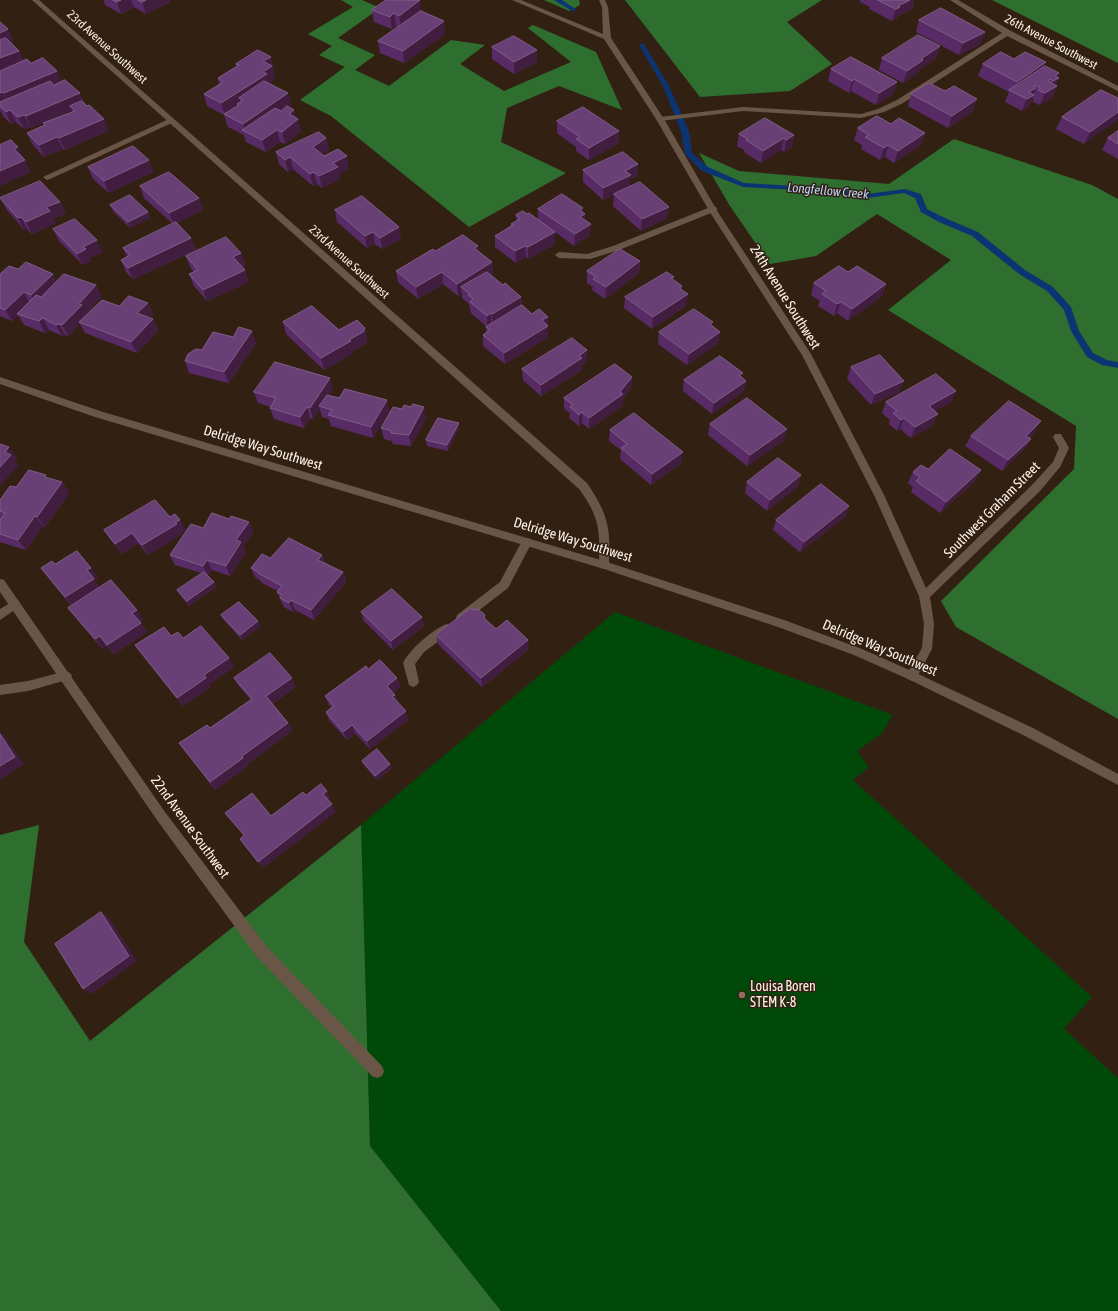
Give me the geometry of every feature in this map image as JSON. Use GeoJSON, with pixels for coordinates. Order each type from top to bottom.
{"type":"FeatureCollection","features":[{"type":"Feature","properties":{"kind":"street","name":"23rd Avenue Southwest"},"geometry":{"type":"LineString","coordinates":[[36,0],[583,486],[594,501],[602,516],[606,537],[604,565]]}},
{"type":"Feature","properties":{"kind":"street"},"geometry":{"type":"LineString","coordinates":[[516,0],[607,38],[605,7],[602,0]]}},
{"type":"Feature","properties":{"kind":"street","name":"26th Avenue Southwest"},"geometry":{"type":"LineString","coordinates":[[953,0],[1008,33],[1118,89]]}},
{"type":"Feature","properties":{"kind":"street"},"geometry":{"type":"LineString","coordinates":[[660,119],[743,109],[861,116],[872,115],[881,112],[916,92],[1008,33]]}},
{"type":"Feature","properties":{"kind":"street","name":"24th Avenue Southwest"},"geometry":{"type":"LineString","coordinates":[[607,38],[660,119],[713,209],[806,354],[880,497],[924,596],[929,624],[927,649],[912,676]]}},
{"type":"Feature","properties":{"kind":"street"},"geometry":{"type":"LineString","coordinates":[[47,177],[172,122]]}},
{"type":"Feature","properties":{"kind":"street"},"geometry":{"type":"LineString","coordinates":[[559,255],[587,258],[713,209]]}},
{"type":"Feature","properties":{"kind":"street","name":"Delridge Way Southwest"},"geometry":{"type":"LineString","coordinates":[[0,380],[98,414],[604,565],[780,623],[858,652],[912,676],[1029,732],[1118,780]]}},
{"type":"Feature","properties":{"kind":"street","name":"Southwest Graham Street"},"geometry":{"type":"LineString","coordinates":[[924,596],[1018,506],[1057,464],[1064,448],[1058,437]]}},
{"type":"Feature","properties":{"kind":"street"},"geometry":{"type":"LineString","coordinates":[[413,682],[410,663],[420,649],[504,585],[527,542]]}},
{"type":"Feature","properties":{"kind":"street","name":"22nd Avenue Southwest"},"geometry":{"type":"LineString","coordinates":[[0,583],[66,676],[161,816],[262,952],[377,1071]]}},
{"type":"Feature","properties":{"kind":"street"},"geometry":{"type":"LineString","coordinates":[[0,615],[15,604]]}},
{"type":"Feature","properties":{"kind":"street"},"geometry":{"type":"LineString","coordinates":[[0,690],[28,686],[66,676]]}},
{"type":"Feature","properties":{"kind":"green space"},"geometry":{"type":"Polygon","coordinates":[[[341,0],[362,0],[380,8],[338,38],[375,55],[355,70],[389,86],[451,40],[485,45],[460,64],[504,91],[571,62],[528,28],[533,25],[596,52],[622,110],[559,86],[507,108],[501,142],[566,173],[469,227],[331,116],[300,100],[345,67],[319,55],[332,46],[308,34],[353,7],[341,0]]]}},
{"type":"Feature","properties":{"kind":"green space"},"geometry":{"type":"Polygon","coordinates":[[[544,0],[579,0],[580,5],[569,11],[544,0]]]}},
{"type":"Feature","properties":{"kind":"green space"},"geometry":{"type":"Polygon","coordinates":[[[625,0],[822,0],[787,22],[832,64],[790,91],[700,97],[625,0]]]}},
{"type":"Feature","properties":{"kind":"green space"},"geometry":{"type":"Polygon","coordinates":[[[992,0],[1118,0],[1118,63],[992,0]]]}},
{"type":"Feature","properties":{"kind":"green space"},"geometry":{"type":"Polygon","coordinates":[[[954,139],[1092,185],[1118,199],[1118,719],[956,627],[941,601],[1074,469],[1076,426],[888,310],[951,260],[877,214],[816,256],[770,264],[730,206],[699,153],[739,171],[889,184],[954,139]]]}},
{"type":"Feature","properties":{"kind":"green space","name":"Louisa Boren STEM K-8"},"geometry":{"type":"Polygon","coordinates":[[[615,612],[893,715],[882,733],[857,751],[869,767],[853,780],[1092,997],[1064,1029],[1118,1078],[1118,1311],[501,1311],[370,1146],[361,825],[615,612]]]}},
{"type":"Feature","properties":{"kind":"green space"},"geometry":{"type":"Polygon","coordinates":[[[39,825],[24,942],[90,1041],[361,825],[370,1146],[501,1311],[0,1311],[0,835],[39,825]]]}},
{"type":"Feature","properties":{"kind":"building"},"geometry":{"type":"Polygon","coordinates":[[[386,0],[420,0],[399,16],[394,13],[390,17],[372,10],[386,0]]]}},
{"type":"Feature","properties":{"kind":"building"},"geometry":{"type":"Polygon","coordinates":[[[878,0],[910,0],[898,6],[900,7],[896,9],[878,0]]]}},
{"type":"Feature","properties":{"kind":"building"},"geometry":{"type":"Polygon","coordinates":[[[941,8],[985,32],[963,43],[919,20],[941,8]]]}},
{"type":"Feature","properties":{"kind":"building"},"geometry":{"type":"Polygon","coordinates":[[[421,11],[444,21],[403,51],[378,41],[421,11]]]}},
{"type":"Feature","properties":{"kind":"building"},"geometry":{"type":"Polygon","coordinates":[[[0,22],[8,29],[0,33],[0,22]]]}},
{"type":"Feature","properties":{"kind":"building"},"geometry":{"type":"Polygon","coordinates":[[[918,35],[940,46],[907,71],[882,58],[918,35]]]}},
{"type":"Feature","properties":{"kind":"building"},"geometry":{"type":"Polygon","coordinates":[[[514,36],[537,50],[514,62],[492,47],[514,36]]]}},
{"type":"Feature","properties":{"kind":"building"},"geometry":{"type":"Polygon","coordinates":[[[6,38],[19,51],[0,58],[0,40],[6,38]]]}},
{"type":"Feature","properties":{"kind":"building"},"geometry":{"type":"Polygon","coordinates":[[[258,50],[271,57],[263,61],[272,66],[263,72],[267,74],[221,103],[204,94],[223,82],[218,78],[239,65],[236,64],[258,50]]]}},
{"type":"Feature","properties":{"kind":"building"},"geometry":{"type":"Polygon","coordinates":[[[1001,52],[1014,59],[1025,52],[1046,62],[1017,82],[983,64],[1001,52]]]}},
{"type":"Feature","properties":{"kind":"building"},"geometry":{"type":"Polygon","coordinates":[[[851,57],[897,82],[879,93],[854,79],[852,81],[831,69],[851,57]]]}},
{"type":"Feature","properties":{"kind":"building"},"geometry":{"type":"Polygon","coordinates":[[[43,58],[57,71],[4,93],[0,93],[0,71],[27,59],[31,63],[43,58]]]}},
{"type":"Feature","properties":{"kind":"building"},"geometry":{"type":"Polygon","coordinates":[[[1045,66],[1059,73],[1055,76],[1059,78],[1053,81],[1050,79],[1048,81],[1057,86],[1045,93],[1038,90],[1041,88],[1035,85],[1033,86],[1036,88],[1029,92],[1034,95],[1027,99],[1009,90],[1045,66]]]}},
{"type":"Feature","properties":{"kind":"building"},"geometry":{"type":"Polygon","coordinates":[[[65,80],[80,93],[26,116],[24,115],[18,117],[10,110],[6,112],[0,106],[0,102],[50,81],[54,85],[65,80]]]}},
{"type":"Feature","properties":{"kind":"building"},"geometry":{"type":"Polygon","coordinates":[[[264,81],[288,93],[243,124],[224,114],[239,105],[237,104],[243,100],[239,98],[264,81]]]}},
{"type":"Feature","properties":{"kind":"building"},"geometry":{"type":"Polygon","coordinates":[[[929,83],[945,91],[954,86],[977,99],[952,116],[911,94],[929,83]]]}},
{"type":"Feature","properties":{"kind":"building"},"geometry":{"type":"Polygon","coordinates":[[[1101,90],[1118,98],[1118,112],[1090,132],[1062,117],[1101,90]]]}},
{"type":"Feature","properties":{"kind":"building"},"geometry":{"type":"Polygon","coordinates":[[[82,101],[87,106],[89,105],[104,119],[39,145],[27,133],[45,125],[43,123],[75,111],[70,106],[82,101]]]}},
{"type":"Feature","properties":{"kind":"building"},"geometry":{"type":"Polygon","coordinates":[[[287,106],[294,110],[289,114],[298,119],[282,132],[277,130],[262,140],[242,130],[275,108],[281,111],[287,106]]]}},
{"type":"Feature","properties":{"kind":"building"},"geometry":{"type":"Polygon","coordinates":[[[583,107],[619,131],[589,148],[576,139],[580,137],[557,121],[583,107]]]}},
{"type":"Feature","properties":{"kind":"building"},"geometry":{"type":"Polygon","coordinates":[[[877,116],[891,124],[899,118],[925,133],[898,151],[888,145],[884,148],[865,137],[869,135],[858,128],[877,116]]]}},
{"type":"Feature","properties":{"kind":"building"},"geometry":{"type":"Polygon","coordinates":[[[765,118],[794,135],[786,140],[784,138],[763,151],[739,134],[765,118]]]}},
{"type":"Feature","properties":{"kind":"building"},"geometry":{"type":"Polygon","coordinates":[[[1118,131],[1118,144],[1108,138],[1118,131]]]}},
{"type":"Feature","properties":{"kind":"building"},"geometry":{"type":"Polygon","coordinates":[[[319,132],[326,138],[313,147],[324,156],[338,149],[347,156],[333,163],[338,167],[319,176],[314,172],[310,174],[290,157],[285,160],[276,152],[319,132]]]}},
{"type":"Feature","properties":{"kind":"building"},"geometry":{"type":"Polygon","coordinates":[[[11,140],[18,147],[14,149],[25,160],[0,171],[0,145],[11,140]]]}},
{"type":"Feature","properties":{"kind":"building"},"geometry":{"type":"Polygon","coordinates":[[[133,146],[149,160],[104,181],[88,167],[133,146]]]}},
{"type":"Feature","properties":{"kind":"building"},"geometry":{"type":"Polygon","coordinates":[[[623,152],[638,164],[625,171],[631,175],[603,188],[583,170],[623,152]]]}},
{"type":"Feature","properties":{"kind":"building"},"geometry":{"type":"Polygon","coordinates":[[[169,172],[199,198],[169,213],[140,186],[169,172]]]}},
{"type":"Feature","properties":{"kind":"building"},"geometry":{"type":"Polygon","coordinates":[[[40,181],[60,202],[46,207],[50,211],[26,222],[21,217],[18,218],[0,198],[40,181]]]}},
{"type":"Feature","properties":{"kind":"building"},"geometry":{"type":"Polygon","coordinates":[[[640,182],[669,207],[642,219],[614,194],[640,182]]]}},
{"type":"Feature","properties":{"kind":"building"},"geometry":{"type":"Polygon","coordinates":[[[562,194],[583,208],[580,210],[585,214],[580,217],[591,224],[575,234],[538,209],[562,194]]]}},
{"type":"Feature","properties":{"kind":"building"},"geometry":{"type":"Polygon","coordinates":[[[130,195],[148,212],[128,222],[110,205],[130,195]]]}},
{"type":"Feature","properties":{"kind":"building"},"geometry":{"type":"Polygon","coordinates":[[[362,196],[399,227],[380,238],[373,232],[365,236],[335,210],[362,196]]]}},
{"type":"Feature","properties":{"kind":"building"},"geometry":{"type":"Polygon","coordinates":[[[523,211],[527,214],[529,213],[555,232],[528,247],[525,246],[515,251],[495,236],[520,219],[516,215],[523,211]]]}},
{"type":"Feature","properties":{"kind":"building"},"geometry":{"type":"Polygon","coordinates":[[[75,219],[97,240],[83,247],[86,249],[77,254],[53,229],[75,219]]]}},
{"type":"Feature","properties":{"kind":"building"},"geometry":{"type":"Polygon","coordinates":[[[176,222],[191,238],[128,268],[121,260],[130,255],[123,248],[176,222]]]}},
{"type":"Feature","properties":{"kind":"building"},"geometry":{"type":"Polygon","coordinates":[[[463,235],[478,246],[474,248],[492,262],[457,284],[442,272],[416,287],[396,271],[433,249],[435,251],[463,235]]]}},
{"type":"Feature","properties":{"kind":"building"},"geometry":{"type":"Polygon","coordinates":[[[226,237],[241,253],[233,257],[245,270],[203,290],[189,274],[198,270],[186,256],[226,237]]]}},
{"type":"Feature","properties":{"kind":"building"},"geometry":{"type":"Polygon","coordinates":[[[620,249],[640,261],[606,287],[593,279],[596,277],[587,271],[620,249]]]}},
{"type":"Feature","properties":{"kind":"building"},"geometry":{"type":"Polygon","coordinates":[[[26,262],[53,274],[31,295],[24,292],[5,310],[0,308],[0,274],[9,266],[18,269],[26,262]]]}},
{"type":"Feature","properties":{"kind":"building"},"geometry":{"type":"Polygon","coordinates":[[[839,266],[848,272],[857,266],[886,284],[852,309],[841,302],[837,304],[822,294],[826,291],[814,283],[839,266]]]}},
{"type":"Feature","properties":{"kind":"building"},"geometry":{"type":"Polygon","coordinates":[[[487,272],[503,285],[505,283],[521,297],[487,316],[470,302],[473,299],[468,295],[470,294],[461,287],[487,272]]]}},
{"type":"Feature","properties":{"kind":"building"},"geometry":{"type":"Polygon","coordinates":[[[667,272],[674,277],[671,278],[682,286],[679,288],[688,294],[653,317],[625,297],[667,272]]]}},
{"type":"Feature","properties":{"kind":"building"},"geometry":{"type":"Polygon","coordinates":[[[64,274],[96,285],[79,304],[82,305],[62,325],[56,325],[43,318],[39,321],[17,314],[36,295],[41,297],[64,274]]]}},
{"type":"Feature","properties":{"kind":"building"},"geometry":{"type":"Polygon","coordinates":[[[129,296],[148,303],[137,313],[153,319],[131,342],[79,322],[102,300],[119,306],[129,296]]]}},
{"type":"Feature","properties":{"kind":"building"},"geometry":{"type":"Polygon","coordinates":[[[522,305],[532,314],[539,309],[548,317],[542,320],[548,326],[504,353],[483,335],[490,330],[486,327],[522,305]]]}},
{"type":"Feature","properties":{"kind":"building"},"geometry":{"type":"Polygon","coordinates":[[[312,306],[339,330],[357,320],[365,328],[363,332],[349,340],[351,341],[321,358],[283,322],[312,306]]]}},
{"type":"Feature","properties":{"kind":"building"},"geometry":{"type":"Polygon","coordinates":[[[694,309],[713,322],[710,324],[720,332],[689,354],[659,332],[694,309]]]}},
{"type":"Feature","properties":{"kind":"building"},"geometry":{"type":"Polygon","coordinates":[[[239,327],[252,331],[224,372],[185,361],[188,354],[196,349],[202,350],[213,332],[233,337],[239,327]]]}},
{"type":"Feature","properties":{"kind":"building"},"geometry":{"type":"Polygon","coordinates":[[[572,338],[587,350],[579,356],[582,358],[541,385],[522,369],[572,338]]]}},
{"type":"Feature","properties":{"kind":"building"},"geometry":{"type":"Polygon","coordinates":[[[880,355],[904,381],[875,394],[851,367],[880,355]]]}},
{"type":"Feature","properties":{"kind":"building"},"geometry":{"type":"Polygon","coordinates":[[[720,356],[743,373],[739,375],[746,381],[714,403],[684,380],[720,356]]]}},
{"type":"Feature","properties":{"kind":"building"},"geometry":{"type":"Polygon","coordinates":[[[275,362],[330,378],[310,408],[307,407],[300,417],[270,408],[276,398],[254,392],[275,362]]]}},
{"type":"Feature","properties":{"kind":"building"},"geometry":{"type":"Polygon","coordinates":[[[615,364],[632,377],[620,392],[623,394],[589,418],[582,412],[579,415],[570,407],[573,405],[564,398],[615,364]]]}},
{"type":"Feature","properties":{"kind":"building"},"geometry":{"type":"Polygon","coordinates":[[[936,374],[956,391],[929,406],[938,414],[915,427],[904,418],[901,420],[893,413],[897,411],[886,402],[936,374]]]}},
{"type":"Feature","properties":{"kind":"building"},"geometry":{"type":"Polygon","coordinates":[[[345,389],[387,400],[371,427],[328,415],[332,410],[319,406],[327,395],[339,398],[345,389]]]}},
{"type":"Feature","properties":{"kind":"building"},"geometry":{"type":"Polygon","coordinates":[[[747,398],[787,429],[750,455],[710,424],[747,398]]]}},
{"type":"Feature","properties":{"kind":"building"},"geometry":{"type":"Polygon","coordinates":[[[1009,401],[1041,421],[1026,436],[1031,439],[1008,460],[971,436],[1009,401]]]}},
{"type":"Feature","properties":{"kind":"building"},"geometry":{"type":"Polygon","coordinates":[[[413,404],[424,407],[409,435],[391,433],[392,431],[381,428],[393,407],[402,409],[404,405],[411,407],[413,404]]]}},
{"type":"Feature","properties":{"kind":"building"},"geometry":{"type":"Polygon","coordinates":[[[634,413],[683,452],[652,474],[621,448],[627,444],[610,430],[634,413]]]}},
{"type":"Feature","properties":{"kind":"building"},"geometry":{"type":"Polygon","coordinates":[[[438,418],[459,423],[447,445],[426,440],[438,418]]]}},
{"type":"Feature","properties":{"kind":"building"},"geometry":{"type":"Polygon","coordinates":[[[0,444],[9,447],[5,452],[11,455],[0,467],[0,444]]]}},
{"type":"Feature","properties":{"kind":"building"},"geometry":{"type":"Polygon","coordinates":[[[950,449],[981,470],[946,502],[916,481],[920,477],[913,472],[921,465],[928,469],[950,449]]]}},
{"type":"Feature","properties":{"kind":"building"},"geometry":{"type":"Polygon","coordinates":[[[778,458],[801,475],[770,500],[747,482],[778,458]]]}},
{"type":"Feature","properties":{"kind":"building"},"geometry":{"type":"Polygon","coordinates":[[[29,470],[62,482],[37,517],[35,516],[18,540],[0,534],[0,520],[5,513],[0,511],[0,500],[10,486],[16,487],[29,470]]]}},
{"type":"Feature","properties":{"kind":"building"},"geometry":{"type":"Polygon","coordinates":[[[821,484],[849,506],[804,542],[776,520],[821,484]]]}},
{"type":"Feature","properties":{"kind":"building"},"geometry":{"type":"Polygon","coordinates":[[[155,500],[170,517],[175,514],[180,520],[175,523],[177,524],[142,545],[132,533],[115,544],[104,530],[155,500]]]}},
{"type":"Feature","properties":{"kind":"building"},"geometry":{"type":"Polygon","coordinates":[[[212,513],[229,519],[231,516],[249,522],[236,540],[241,542],[226,566],[207,560],[203,566],[170,555],[191,524],[203,528],[212,513]]]}},
{"type":"Feature","properties":{"kind":"building"},"geometry":{"type":"Polygon","coordinates":[[[289,538],[322,555],[318,560],[343,572],[311,610],[291,600],[289,603],[280,598],[282,595],[277,592],[282,586],[251,568],[262,554],[270,558],[289,538]]]}},
{"type":"Feature","properties":{"kind":"building"},"geometry":{"type":"Polygon","coordinates":[[[77,551],[91,568],[87,570],[94,579],[65,597],[41,568],[52,561],[55,564],[77,551]]]}},
{"type":"Feature","properties":{"kind":"building"},"geometry":{"type":"Polygon","coordinates":[[[204,572],[214,582],[187,601],[177,590],[204,572]]]}},
{"type":"Feature","properties":{"kind":"building"},"geometry":{"type":"Polygon","coordinates":[[[111,580],[137,610],[132,613],[141,623],[107,645],[100,636],[95,639],[68,608],[111,580]]]}},
{"type":"Feature","properties":{"kind":"building"},"geometry":{"type":"Polygon","coordinates":[[[392,589],[422,617],[391,641],[361,612],[392,589]]]}},
{"type":"Feature","properties":{"kind":"building"},"geometry":{"type":"Polygon","coordinates":[[[239,602],[258,621],[240,635],[221,615],[239,602]]]}},
{"type":"Feature","properties":{"kind":"building"},"geometry":{"type":"Polygon","coordinates":[[[471,608],[472,610],[478,609],[485,615],[484,618],[496,629],[507,620],[528,640],[481,678],[436,635],[471,608]]]}},
{"type":"Feature","properties":{"kind":"building"},"geometry":{"type":"Polygon","coordinates":[[[201,626],[229,658],[204,675],[206,678],[177,698],[135,645],[164,627],[171,636],[178,632],[183,638],[201,626]]]}},
{"type":"Feature","properties":{"kind":"building"},"geometry":{"type":"Polygon","coordinates":[[[270,653],[292,678],[266,696],[288,723],[242,756],[243,758],[210,782],[179,743],[207,725],[210,728],[252,699],[234,678],[270,653]]]}},
{"type":"Feature","properties":{"kind":"building"},"geometry":{"type":"Polygon","coordinates":[[[380,660],[397,678],[387,686],[395,695],[392,696],[406,711],[367,741],[352,725],[343,732],[326,712],[334,706],[325,696],[366,666],[368,669],[380,660]]]}},
{"type":"Feature","properties":{"kind":"building"},"geometry":{"type":"Polygon","coordinates":[[[0,734],[15,757],[0,766],[0,734]]]}},
{"type":"Feature","properties":{"kind":"building"},"geometry":{"type":"Polygon","coordinates":[[[377,749],[390,764],[375,776],[362,761],[377,749]]]}},
{"type":"Feature","properties":{"kind":"building"},"geometry":{"type":"Polygon","coordinates":[[[321,784],[327,791],[323,794],[332,804],[258,862],[240,839],[244,835],[225,813],[252,793],[271,816],[303,792],[306,795],[321,784]]]}},
{"type":"Feature","properties":{"kind":"building"},"geometry":{"type":"Polygon","coordinates":[[[101,912],[129,956],[83,989],[55,944],[101,912]]]}},
{"type":"Feature","properties":{"kind":"waterway","name":"Longfellow Creek"},"geometry":{"type":"LineString","coordinates":[[557,0],[574,10]]}},
{"type":"Feature","properties":{"kind":"waterway","name":"Longfellow Creek"},"geometry":{"type":"LineString","coordinates":[[642,45],[666,86],[685,131],[689,154],[705,169],[743,185],[832,190],[867,196],[905,191],[918,196],[924,210],[942,220],[975,234],[1022,272],[1050,289],[1068,309],[1075,331],[1090,355],[1105,363],[1118,365]]}},
{"type":"Feature","properties":{"kind":"place","name":"Louisa Boren STEM K-8"},"geometry":{"type":"Point","coordinates":[742,995]}}]}
